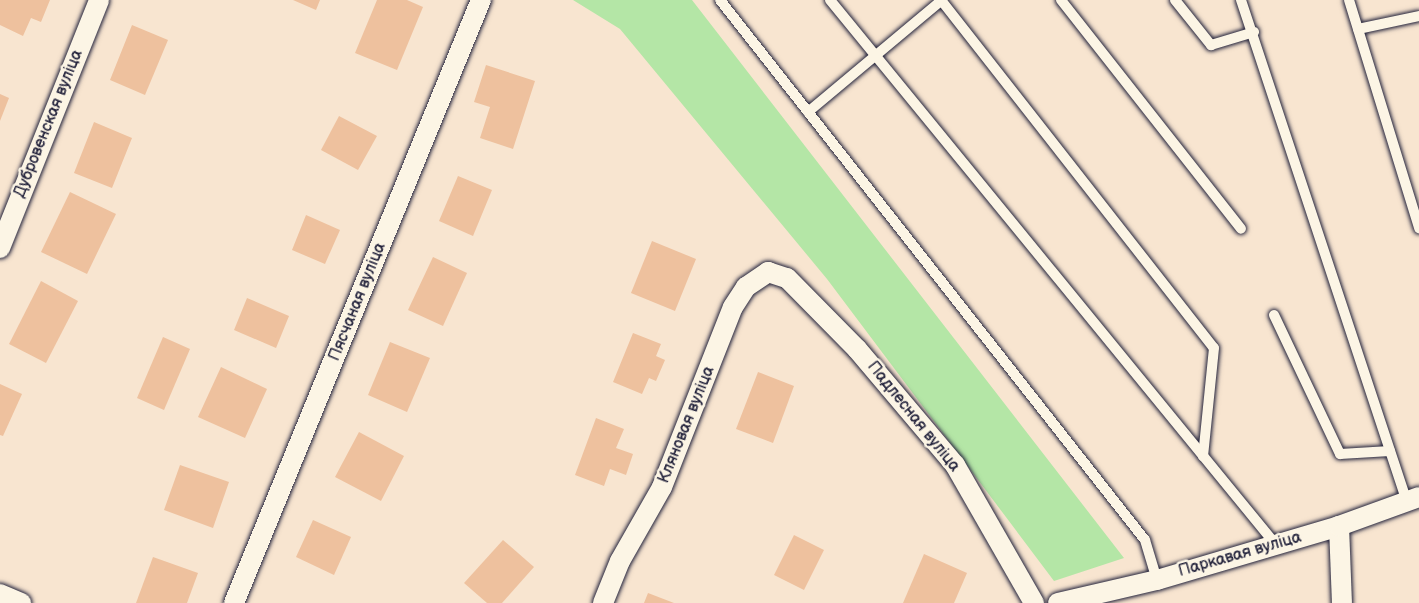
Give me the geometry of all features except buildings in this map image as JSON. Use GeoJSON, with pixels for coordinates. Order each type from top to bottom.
{"type":"FeatureCollection","features":[{"type":"Feature","properties":{"kind":"street","name":"Дубровенская вуліца"},"geometry":{"type":"LineString","coordinates":[[0,248],[99,0]]}},
{"type":"Feature","properties":{"kind":"street","name":"Пясчаная вуліца"},"geometry":{"type":"LineString","coordinates":[[234,603],[481,0]]}},
{"type":"Feature","properties":{"kind":"street","name":"Кляновая вуліца"},"geometry":{"type":"LineString","coordinates":[[603,603],[620,561],[662,487],[733,307],[746,287],[768,272],[787,278]]}},
{"type":"Feature","properties":{"kind":"street","name":"Падлесная вуліца"},"geometry":{"type":"LineString","coordinates":[[787,278],[857,349],[955,465],[1034,603]]}},
{"type":"Feature","properties":{"kind":"street","name":"Паркавая вуліца"},"geometry":{"type":"LineString","coordinates":[[1059,603],[1157,580],[1339,526],[1413,500]]}},
{"type":"Feature","properties":{"kind":"street"},"geometry":{"type":"LineString","coordinates":[[1339,526],[1342,603]]}},
{"type":"Feature","properties":{"kind":"street"},"geometry":{"type":"LineString","coordinates":[[0,594],[21,603]]}},
{"type":"Feature","properties":{"kind":"lane"},"geometry":{"type":"LineString","coordinates":[[720,0],[1145,540],[1157,580]]}},
{"type":"Feature","properties":{"kind":"lane"},"geometry":{"type":"LineString","coordinates":[[830,0],[1276,545]]}},
{"type":"Feature","properties":{"kind":"lane"},"geometry":{"type":"LineString","coordinates":[[808,112],[942,0],[1214,348],[1203,456]]}},
{"type":"Feature","properties":{"kind":"lane"},"geometry":{"type":"LineString","coordinates":[[1061,0],[1241,229]]}},
{"type":"Feature","properties":{"kind":"lane"},"geometry":{"type":"LineString","coordinates":[[1175,0],[1210,45],[1254,32]]}},
{"type":"Feature","properties":{"kind":"lane"},"geometry":{"type":"LineString","coordinates":[[1241,0],[1254,32],[1390,450],[1413,500]]}},
{"type":"Feature","properties":{"kind":"lane"},"geometry":{"type":"LineString","coordinates":[[1349,0],[1419,228]]}},
{"type":"Feature","properties":{"kind":"lane"},"geometry":{"type":"LineString","coordinates":[[1358,29],[1419,16]]}},
{"type":"Feature","properties":{"kind":"lane"},"geometry":{"type":"LineString","coordinates":[[1274,315],[1340,454],[1390,450]]}},
{"type":"Feature","properties":{"kind":"green space"},"geometry":{"type":"Polygon","coordinates":[[[573,0],[692,0],[1124,558],[1054,581],[827,279],[620,29],[573,0]]]}}]}
